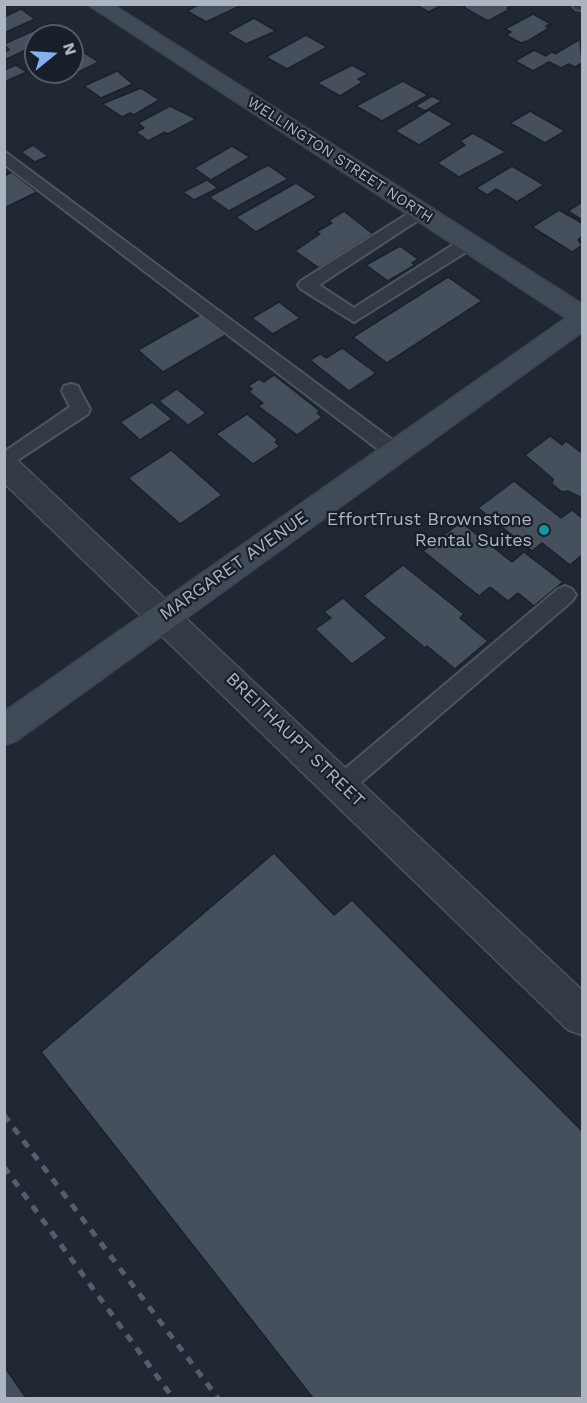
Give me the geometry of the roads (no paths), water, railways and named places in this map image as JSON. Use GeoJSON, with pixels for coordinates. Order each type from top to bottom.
{"type":"FeatureCollection","features":[{"type":"Feature","properties":{"kind":"street","name":"WELLINGTON STREET NORTH"},"geometry":{"type":"LineString","coordinates":[[97,4],[582,317]]}},
{"type":"Feature","properties":{"kind":"street","name":"MARGARET AVENUE"},"geometry":{"type":"LineString","coordinates":[[4,731],[582,317]]}},
{"type":"Feature","properties":{"kind":"street","name":"BREITHAUPT STREET"},"geometry":{"type":"LineString","coordinates":[[4,463],[582,1017]]}},
{"type":"Feature","properties":{"kind":"lane"},"geometry":{"type":"LineString","coordinates":[[4,156],[395,452]]}},
{"type":"Feature","properties":{"kind":"lane"},"geometry":{"type":"LineString","coordinates":[[420,212],[306,285],[354,316],[468,243]]}},
{"type":"Feature","properties":{"kind":"lane"},"geometry":{"type":"LineString","coordinates":[[4,463],[81,409],[71,391]]}},
{"type":"Feature","properties":{"kind":"lane"},"geometry":{"type":"LineString","coordinates":[[342,785],[565,595]]}},
{"type":"Feature","properties":{"kind":"railway"},"geometry":{"type":"LineString","coordinates":[[4,1115],[218,1398]]}},
{"type":"Feature","properties":{"kind":"railway"},"geometry":{"type":"LineString","coordinates":[[4,1167],[173,1398]]}},
{"type":"Feature","properties":{"kind":"place","name":"EffortTrust Brownstone Rental Suites"},"geometry":{"type":"Point","coordinates":[544,530]}}]}
